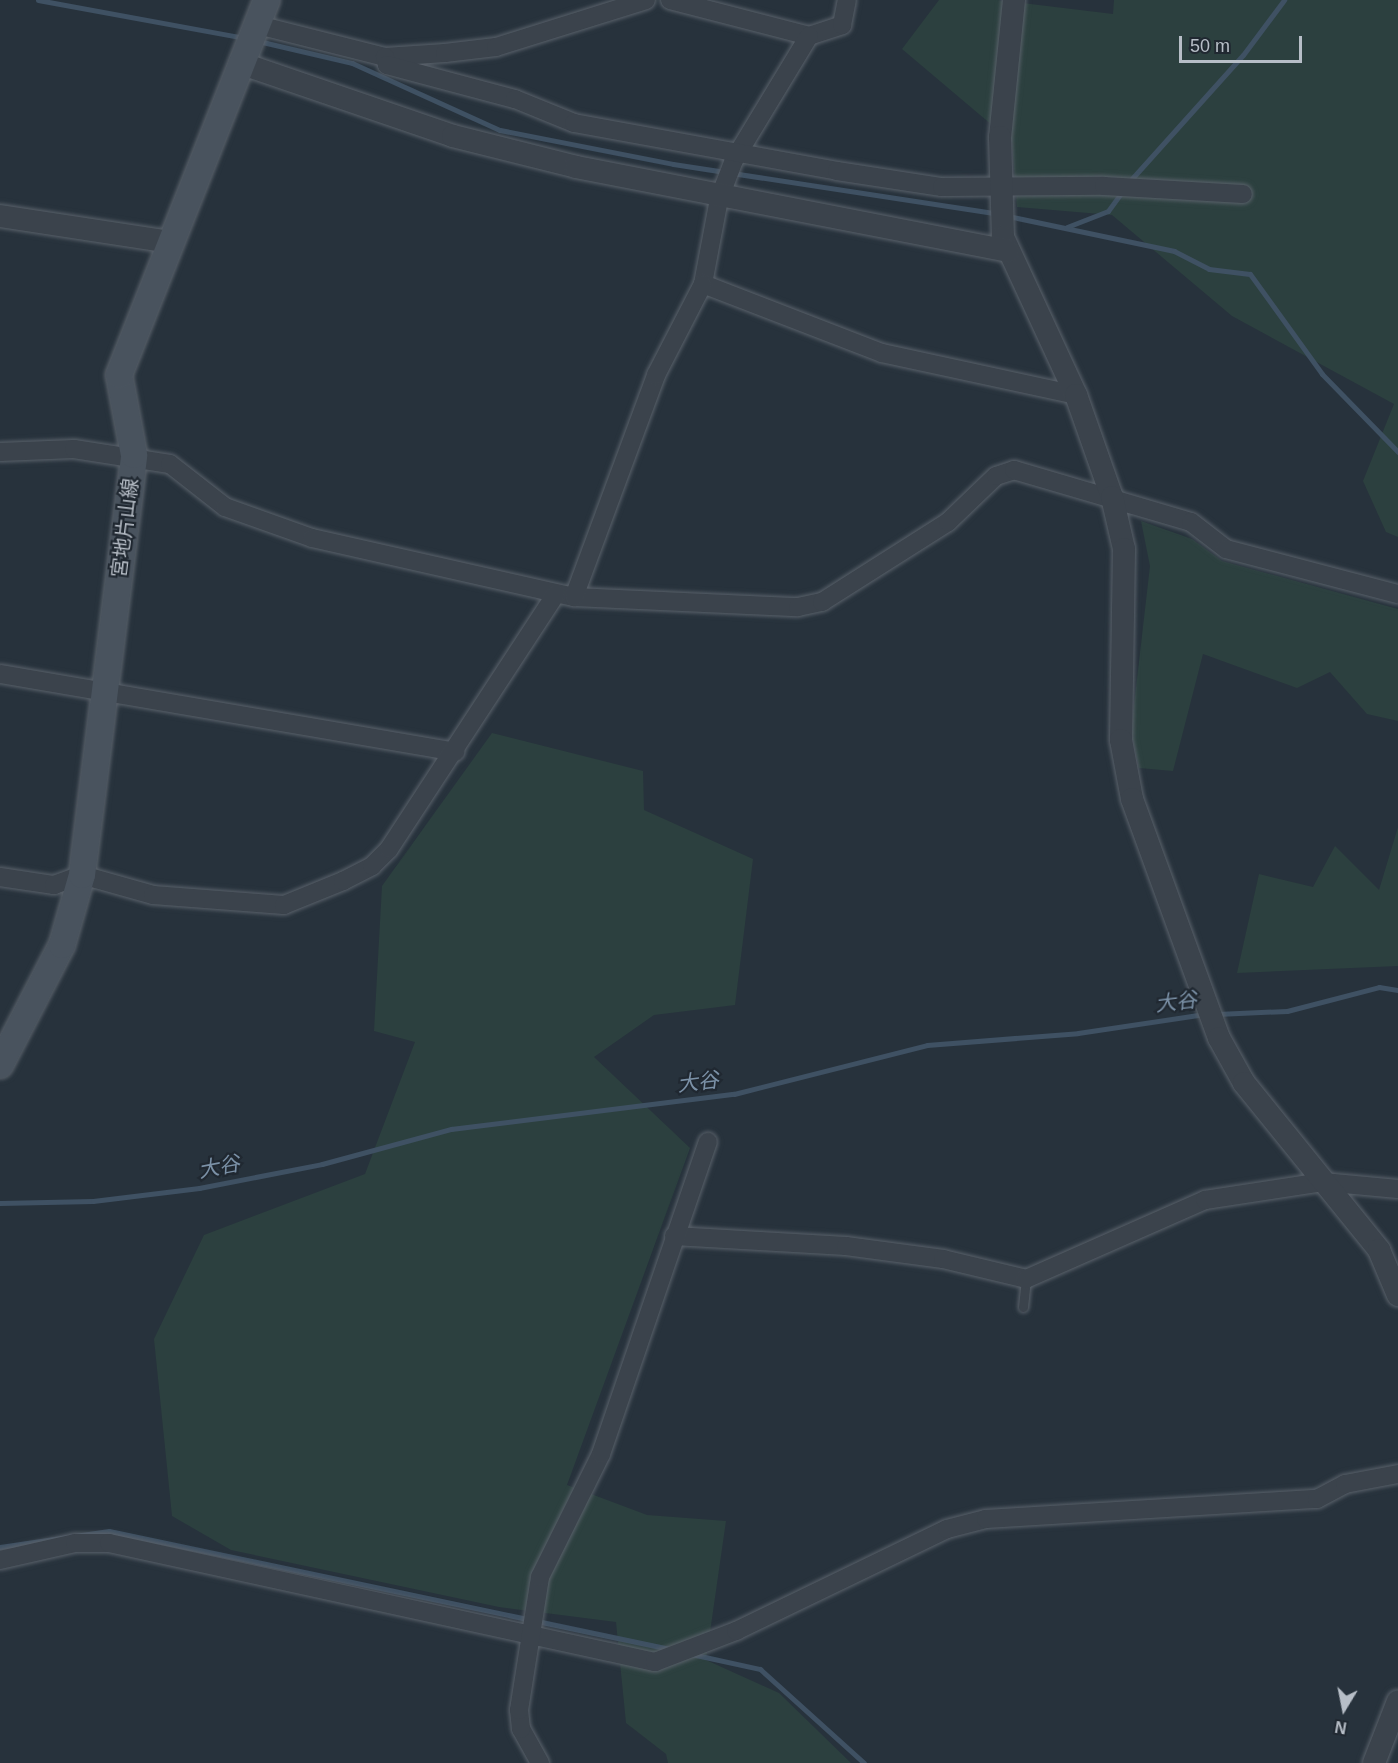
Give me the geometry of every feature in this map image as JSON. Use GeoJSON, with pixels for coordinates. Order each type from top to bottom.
{"type":"FeatureCollection","features":[{"type":"Feature","properties":{"kind":"main road","name":"宮地片山線"},"geometry":{"type":"LineString","coordinates":[[0,1065],[62,945],[82,875],[134,455],[119,375],[242,58],[267,0]]}},
{"type":"Feature","properties":{"kind":"street"},"geometry":{"type":"LineString","coordinates":[[258,25],[385,57],[496,47],[646,0]]}},
{"type":"Feature","properties":{"kind":"street"},"geometry":{"type":"LineString","coordinates":[[670,0],[809,36],[842,26],[847,0]]}},
{"type":"Feature","properties":{"kind":"street"},"geometry":{"type":"LineString","coordinates":[[1014,0],[999,185],[1008,251],[1076,395],[1112,497],[1124,549],[1121,740],[1132,799],[1219,1038],[1244,1083],[1379,1250],[1398,1295]]}},
{"type":"Feature","properties":{"kind":"street"},"geometry":{"type":"LineString","coordinates":[[574,597],[657,375],[702,284],[719,199],[741,152],[809,36]]}},
{"type":"Feature","properties":{"kind":"street"},"geometry":{"type":"LineString","coordinates":[[385,57],[387,64],[515,99],[574,123],[942,187],[999,185],[1244,194]]}},
{"type":"Feature","properties":{"kind":"street"},"geometry":{"type":"LineString","coordinates":[[242,58],[453,136],[719,199],[1008,251]]}},
{"type":"Feature","properties":{"kind":"street"},"geometry":{"type":"LineString","coordinates":[[0,216],[170,242]]}},
{"type":"Feature","properties":{"kind":"street"},"geometry":{"type":"LineString","coordinates":[[702,284],[882,353],[1076,395]]}},
{"type":"Feature","properties":{"kind":"street"},"geometry":{"type":"LineString","coordinates":[[0,452],[74,449],[134,455],[170,464],[225,507],[312,538],[574,597],[798,607],[822,602],[948,522],[996,476],[1014,470],[1191,522],[1226,549],[1398,594]]}},
{"type":"Feature","properties":{"kind":"street"},"geometry":{"type":"LineString","coordinates":[[0,877],[54,885],[82,875],[153,895],[291,905],[372,866],[455,752],[556,594]]}},
{"type":"Feature","properties":{"kind":"street"},"geometry":{"type":"LineString","coordinates":[[0,674],[455,752]]}},
{"type":"Feature","properties":{"kind":"street"},"geometry":{"type":"LineString","coordinates":[[540,1763],[521,1729],[519,1710],[540,1577],[601,1454],[708,1142]]}},
{"type":"Feature","properties":{"kind":"street"},"geometry":{"type":"LineString","coordinates":[[674,1236],[846,1246],[943,1259],[1026,1279],[1205,1200],[1323,1182],[1398,1189]]}},
{"type":"Feature","properties":{"kind":"street"},"geometry":{"type":"LineString","coordinates":[[0,1560],[75,1543],[109,1543],[304,1589],[434,1611],[530,1637],[655,1662],[736,1631],[947,1529],[986,1519],[1317,1499],[1345,1484],[1398,1474]]}},
{"type":"Feature","properties":{"kind":"street"},"geometry":{"type":"LineString","coordinates":[[1374,1763],[1398,1701]]}},
{"type":"Feature","properties":{"kind":"lane"},"geometry":{"type":"LineString","coordinates":[[1023,1307],[1026,1279]]}},
{"type":"Feature","properties":{"kind":"green space"},"geometry":{"type":"Polygon","coordinates":[[[939,0],[997,0],[1113,14],[1114,0],[1398,0],[1398,537],[1386,532],[1363,481],[1394,404],[1232,316],[1112,215],[1017,207],[1012,142],[902,49],[939,0]]]}},
{"type":"Feature","properties":{"kind":"green space"},"geometry":{"type":"Polygon","coordinates":[[[1141,521],[1192,539],[1222,561],[1398,609],[1398,721],[1367,714],[1330,672],[1297,688],[1203,654],[1173,771],[1139,768],[1131,731],[1150,566],[1141,521]]]}},
{"type":"Feature","properties":{"kind":"green space"},"geometry":{"type":"Polygon","coordinates":[[[492,733],[643,771],[644,810],[753,859],[735,1005],[654,1015],[594,1057],[690,1148],[567,1485],[647,1515],[726,1521],[706,1660],[779,1693],[851,1763],[668,1763],[666,1754],[626,1723],[616,1622],[499,1607],[231,1550],[172,1516],[154,1339],[204,1235],[365,1174],[415,1042],[374,1031],[382,886],[492,733]]]}},
{"type":"Feature","properties":{"kind":"green space"},"geometry":{"type":"Polygon","coordinates":[[[1398,827],[1398,966],[1237,973],[1259,874],[1313,887],[1335,846],[1379,890],[1398,827]]]}},
{"type":"Feature","properties":{"kind":"waterway"},"geometry":{"type":"LineString","coordinates":[[38,0],[246,38]]}},
{"type":"Feature","properties":{"kind":"waterway"},"geometry":{"type":"LineString","coordinates":[[1128,183],[1243,55],[1284,0]]}},
{"type":"Feature","properties":{"kind":"waterway"},"geometry":{"type":"LineString","coordinates":[[258,41],[352,63],[500,130],[673,164],[995,213]]}},
{"type":"Feature","properties":{"kind":"waterway"},"geometry":{"type":"LineString","coordinates":[[1067,227],[1108,211],[1123,190]]}},
{"type":"Feature","properties":{"kind":"waterway"},"geometry":{"type":"LineString","coordinates":[[1008,216],[1174,251],[1209,269],[1250,274],[1322,374],[1398,452]]}},
{"type":"Feature","properties":{"kind":"waterway","name":"大谷"},"geometry":{"type":"LineString","coordinates":[[1217,1014],[1287,1011],[1379,987],[1398,990]]}},
{"type":"Feature","properties":{"kind":"waterway","name":"大谷"},"geometry":{"type":"LineString","coordinates":[[0,1203],[93,1201],[199,1188],[322,1164],[451,1129],[734,1094],[927,1045],[1078,1033],[1205,1014]]}},
{"type":"Feature","properties":{"kind":"waterway"},"geometry":{"type":"LineString","coordinates":[[0,1547],[109,1531],[670,1649]]}},
{"type":"Feature","properties":{"kind":"waterway"},"geometry":{"type":"LineString","coordinates":[[691,1654],[760,1669],[864,1763]]}}]}
